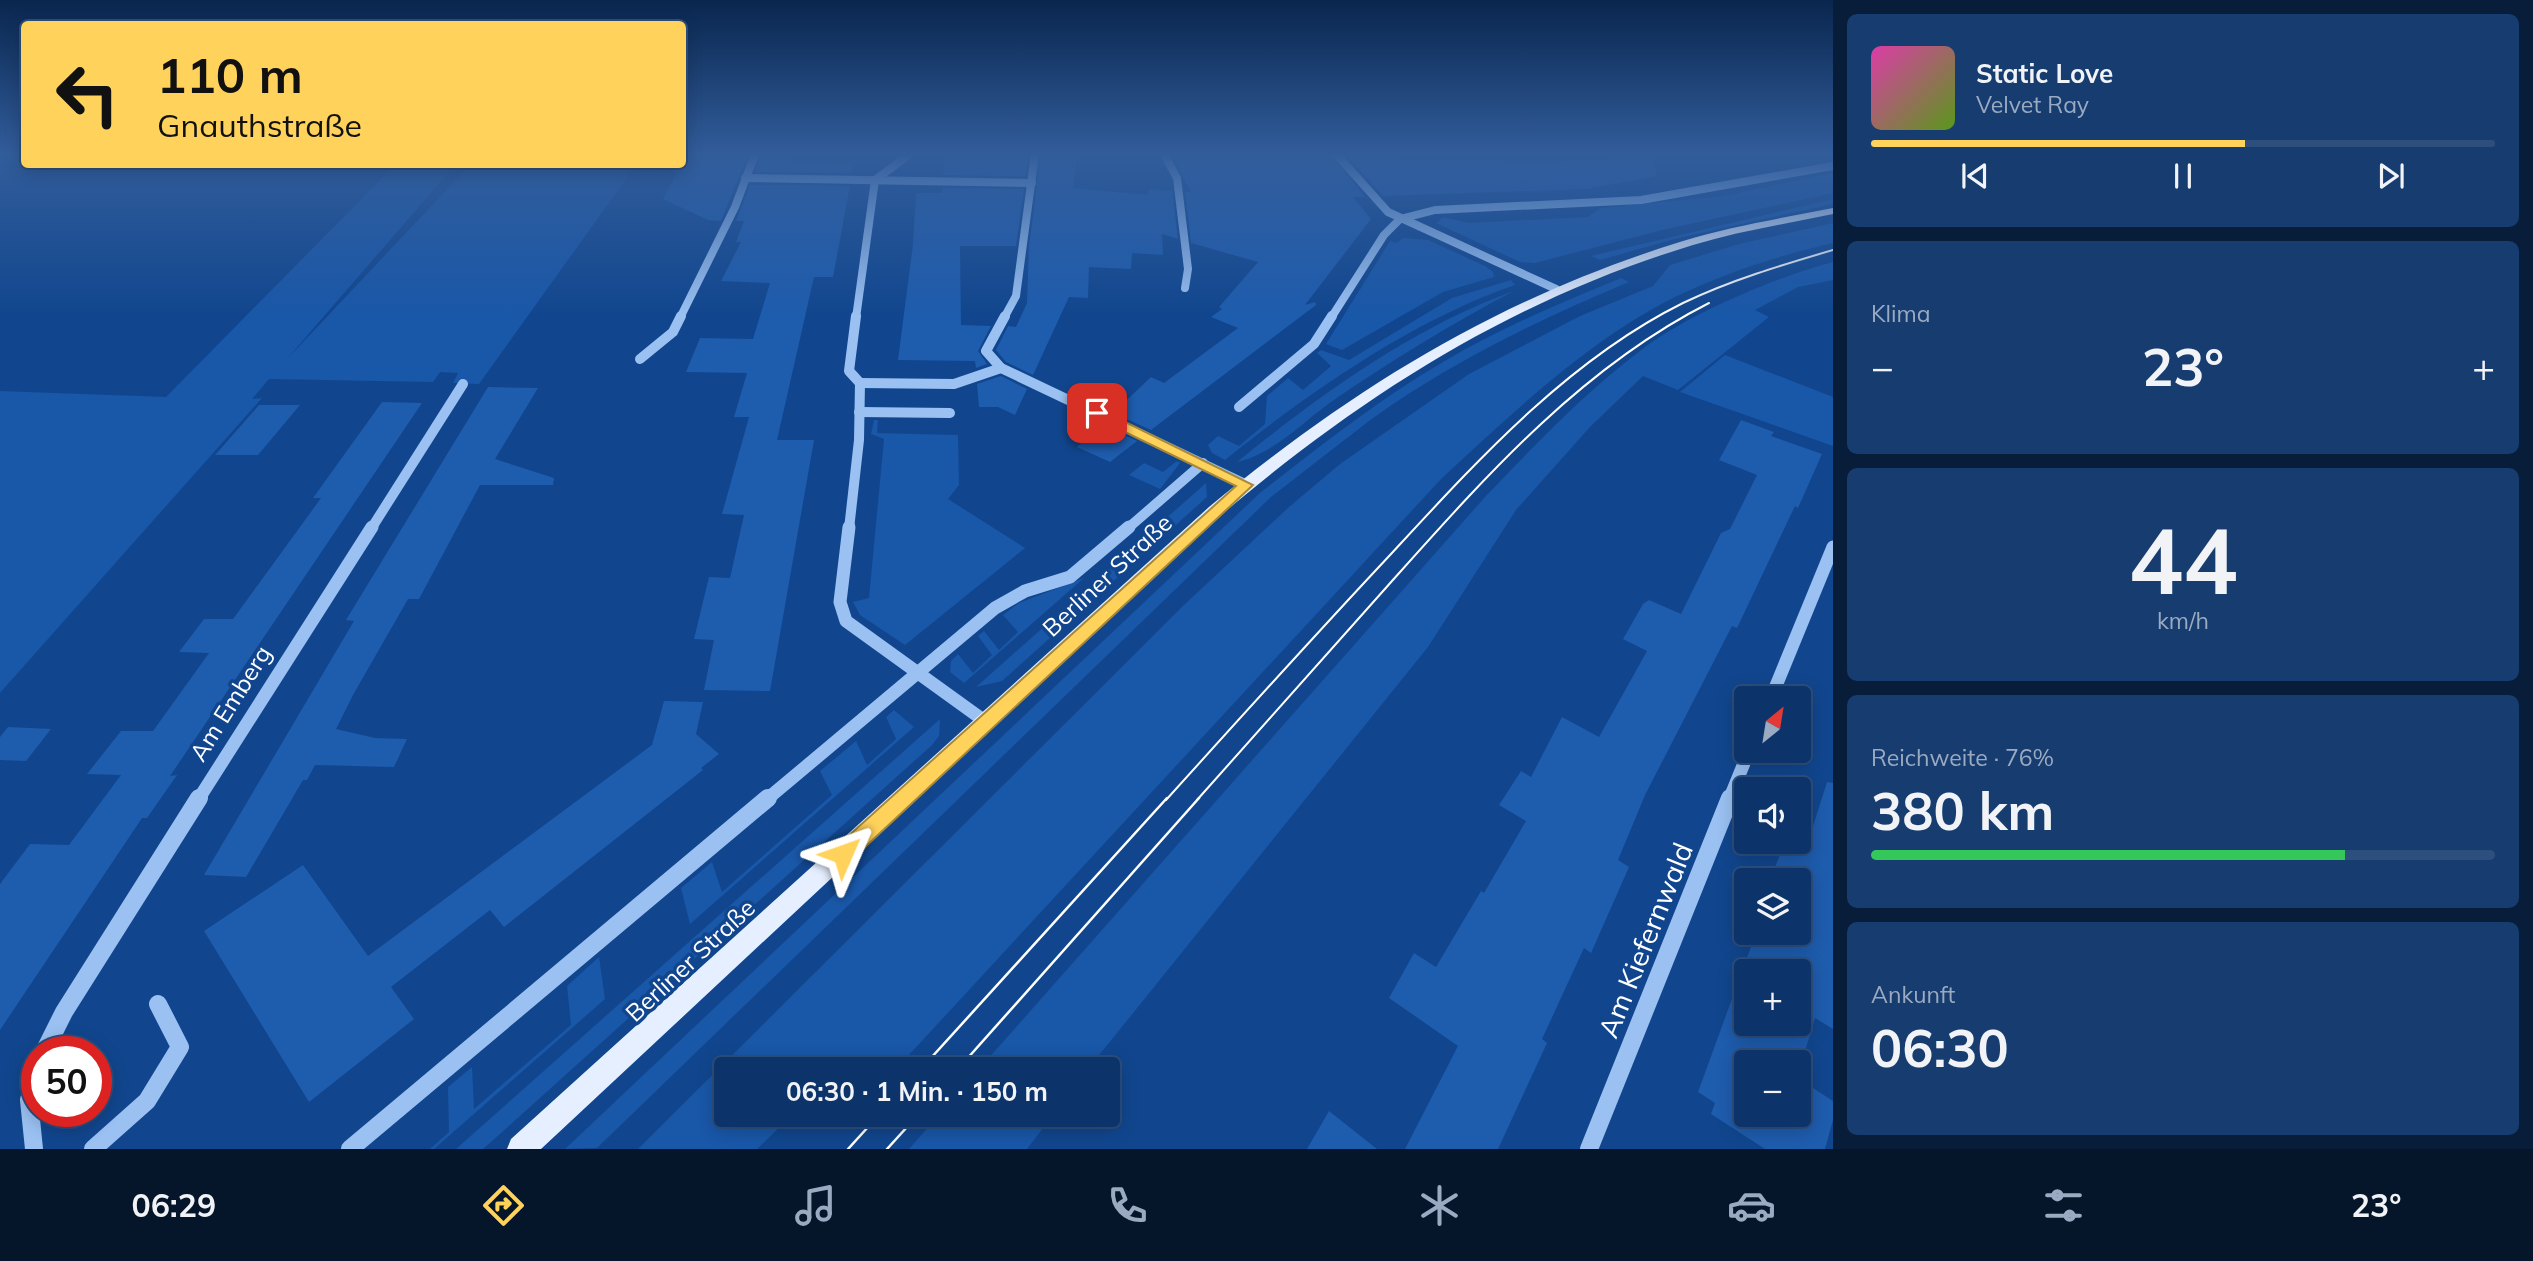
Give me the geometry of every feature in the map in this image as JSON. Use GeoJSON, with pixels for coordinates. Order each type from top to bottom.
{"type":"FeatureCollection","features":[{"type":"Feature","properties":{"kind":"main road","name":"Berliner Straße"},"geometry":{"type":"LineString","coordinates":[[520,1149],[1245,485],[1385,382],[1481,325],[1556,289],[1691,243],[1833,211]]}},
{"type":"Feature","properties":{"kind":"street"},"geometry":{"type":"LineString","coordinates":[[640,359],[673,332],[735,208]]}},
{"type":"Feature","properties":{"kind":"street"},"geometry":{"type":"LineString","coordinates":[[871,208],[849,371],[860,383],[859,440],[840,602],[846,621],[986,722]]}},
{"type":"Feature","properties":{"kind":"street"},"geometry":{"type":"LineString","coordinates":[[1029,208],[1016,296],[986,351],[1001,368],[1245,485]]}},
{"type":"Feature","properties":{"kind":"street"},"geometry":{"type":"LineString","coordinates":[[1181,208],[1188,269],[1185,288]]}},
{"type":"Feature","properties":{"kind":"street"},"geometry":{"type":"LineString","coordinates":[[1383,208],[1400,219],[1556,289]]}},
{"type":"Feature","properties":{"kind":"street"},"geometry":{"type":"LineString","coordinates":[[1239,407],[1314,344],[1384,235],[1400,219],[1435,211],[1498,208]]}},
{"type":"Feature","properties":{"kind":"street"},"geometry":{"type":"LineString","coordinates":[[860,383],[954,384],[1001,368]]}},
{"type":"Feature","properties":{"kind":"street","name":"Am Emberg"},"geometry":{"type":"LineString","coordinates":[[52,1036],[116,928],[463,384]]}},
{"type":"Feature","properties":{"kind":"street"},"geometry":{"type":"LineString","coordinates":[[859,412],[950,413]]}},
{"type":"Feature","properties":{"kind":"street"},"geometry":{"type":"LineString","coordinates":[[350,1149],[995,608],[1025,591],[1070,577],[1203,463]]}},
{"type":"Feature","properties":{"kind":"street"},"geometry":{"type":"LineString","coordinates":[[1776,686],[1833,547]]}},
{"type":"Feature","properties":{"kind":"street","name":"Am Kiefernwald"},"geometry":{"type":"LineString","coordinates":[[1589,1149],[1744,763]]}},
{"type":"Feature","properties":{"kind":"street"},"geometry":{"type":"LineString","coordinates":[[93,1149],[146,1101],[180,1047],[158,1004]]}},
{"type":"Feature","properties":{"kind":"street"},"geometry":{"type":"LineString","coordinates":[[32,1127],[34,1149]]}},
{"type":"Feature","properties":{"kind":"shaded area"},"geometry":{"type":"Polygon","coordinates":[[[353,208],[418,208],[287,359],[430,208],[605,208],[479,384],[453,383],[458,373],[440,372],[433,382],[269,379],[252,399],[262,398],[0,693],[0,391],[166,397],[353,208]]]}},
{"type":"Feature","properties":{"kind":"shaded area"},"geometry":{"type":"Polygon","coordinates":[[[1600,208],[1765,208],[1662,230],[1535,263],[1520,262],[1436,223],[1443,217],[1468,223],[1588,217],[1600,208]]]}},
{"type":"Feature","properties":{"kind":"shaded area"},"geometry":{"type":"Polygon","coordinates":[[[1796,208],[1816,208],[1678,238],[1600,260],[1591,256],[1796,208]]]}},
{"type":"Feature","properties":{"kind":"shaded area"},"geometry":{"type":"Polygon","coordinates":[[[1833,223],[1833,243],[1731,273],[1673,298],[1641,316],[1580,357],[1496,429],[1442,478],[907,1057],[730,1057],[1184,605],[1289,507],[1340,464],[1469,374],[1580,316],[1653,286],[1670,265],[1739,244],[1833,223]]]}},
{"type":"Feature","properties":{"kind":"shaded area"},"geometry":{"type":"Polygon","coordinates":[[[1403,238],[1428,240],[1485,266],[1493,272],[1494,277],[1443,292],[1342,350],[1326,344],[1390,241],[1397,243],[1403,238]]]}},
{"type":"Feature","properties":{"kind":"shaded area"},"geometry":{"type":"Polygon","coordinates":[[[1833,262],[1833,280],[1798,287],[1755,310],[1769,317],[1678,390],[1643,376],[1590,427],[1516,510],[1428,647],[1098,1057],[990,1057],[1485,497],[1579,403],[1659,337],[1732,299],[1833,262]]]}},
{"type":"Feature","properties":{"kind":"shaded area"},"geometry":{"type":"Polygon","coordinates":[[[1621,278],[1629,282],[1528,327],[1399,400],[1271,497],[597,1148],[565,1149],[1261,492],[1372,408],[1443,362],[1509,327],[1621,278]]]}},
{"type":"Feature","properties":{"kind":"shaded area"},"geometry":{"type":"Polygon","coordinates":[[[1511,280],[1515,285],[1438,318],[1363,360],[1291,409],[1225,460],[1212,453],[1208,445],[1218,436],[1239,446],[1265,424],[1267,396],[1288,378],[1303,390],[1331,366],[1317,353],[1321,350],[1349,360],[1452,298],[1511,280]]]}},
{"type":"Feature","properties":{"kind":"shaded area"},"geometry":{"type":"Polygon","coordinates":[[[1514,291],[1375,372],[1275,445],[1237,462],[1334,388],[1404,343],[1440,323],[1514,291]]]}},
{"type":"Feature","properties":{"kind":"shaded area"},"geometry":{"type":"Polygon","coordinates":[[[1725,355],[1833,397],[1833,446],[1680,392],[1725,355]]]}},
{"type":"Feature","properties":{"kind":"shaded area"},"geometry":{"type":"Polygon","coordinates":[[[874,420],[878,420],[877,433],[958,435],[959,485],[948,499],[1025,548],[905,645],[860,615],[853,602],[869,598],[884,439],[871,434],[874,420]]]}},
{"type":"Feature","properties":{"kind":"shaded area"},"geometry":{"type":"Polygon","coordinates":[[[1177,461],[1180,463],[1160,489],[1129,475],[1144,463],[1163,472],[1177,461]]]}},
{"type":"Feature","properties":{"kind":"shaded area"},"geometry":{"type":"Polygon","coordinates":[[[1206,483],[1207,497],[1002,681],[976,687],[1206,483]]]}},
{"type":"Feature","properties":{"kind":"shaded area"},"geometry":{"type":"Polygon","coordinates":[[[1084,578],[964,683],[950,672],[951,661],[958,654],[973,673],[992,655],[978,636],[984,631],[999,650],[1018,632],[1003,615],[1019,603],[1084,578]]]}},
{"type":"Feature","properties":{"kind":"shaded area"},"geometry":{"type":"Polygon","coordinates":[[[894,710],[914,727],[690,924],[681,888],[712,862],[722,892],[832,795],[820,771],[856,741],[867,765],[896,739],[886,717],[894,710]]]}},
{"type":"Feature","properties":{"kind":"shaded area"},"geometry":{"type":"Polygon","coordinates":[[[940,719],[939,736],[932,745],[491,1142],[483,1149],[456,1149],[940,719]]]}},
{"type":"Feature","properties":{"kind":"shaded area"},"geometry":{"type":"Polygon","coordinates":[[[599,957],[605,999],[434,1149],[430,1149],[449,1132],[448,1087],[472,1067],[474,1109],[571,1025],[567,986],[599,957]]]}},
{"type":"Feature","properties":{"kind":"shaded area"},"geometry":{"type":"Polygon","coordinates":[[[714,1073],[714,1127],[780,1127],[757,1149],[638,1149],[714,1073]]]}},
{"type":"Feature","properties":{"kind":"shaded area"},"geometry":{"type":"Polygon","coordinates":[[[928,1127],[1044,1127],[1027,1149],[909,1149],[928,1127]]]}},
{"type":"Feature","properties":{"kind":"building"},"geometry":{"type":"Polygon","coordinates":[[[681,208],[726,208],[721,221],[708,220],[681,208]]]}},
{"type":"Feature","properties":{"kind":"building"},"geometry":{"type":"Polygon","coordinates":[[[741,208],[846,208],[833,277],[814,277],[777,440],[814,440],[770,691],[704,690],[714,640],[694,639],[709,577],[730,578],[744,515],[722,514],[749,417],[734,417],[747,373],[686,372],[700,338],[753,339],[770,283],[721,281],[741,242],[736,242],[744,221],[736,221],[741,208]]]}},
{"type":"Feature","properties":{"kind":"building"},"geometry":{"type":"Polygon","coordinates":[[[915,208],[1021,208],[1016,246],[960,246],[961,325],[991,326],[978,351],[987,364],[976,368],[975,361],[898,360],[915,208]]]}},
{"type":"Feature","properties":{"kind":"building"},"geometry":{"type":"Polygon","coordinates":[[[1034,208],[1174,208],[1178,239],[1162,234],[1163,255],[1132,253],[1131,269],[1089,267],[1088,298],[1069,297],[1033,375],[1006,362],[996,350],[1008,326],[1016,327],[1027,303],[1029,246],[1034,208]]]}},
{"type":"Feature","properties":{"kind":"building"},"geometry":{"type":"Polygon","coordinates":[[[1187,208],[1362,208],[1371,219],[1305,305],[1315,302],[1316,305],[1151,430],[1113,413],[1151,377],[1164,383],[1238,328],[1211,317],[1222,309],[1219,307],[1258,262],[1191,243],[1187,208]]]}},
{"type":"Feature","properties":{"kind":"building"},"geometry":{"type":"Polygon","coordinates":[[[1001,376],[1027,389],[1015,415],[998,407],[979,407],[977,384],[1001,376]]]}},
{"type":"Feature","properties":{"kind":"building"},"geometry":{"type":"Polygon","coordinates":[[[488,387],[538,388],[495,459],[554,478],[553,485],[480,485],[419,599],[408,599],[353,695],[336,729],[375,738],[407,739],[394,767],[315,765],[307,780],[303,780],[246,877],[204,875],[354,621],[346,620],[488,387]]]}},
{"type":"Feature","properties":{"kind":"building"},"geometry":{"type":"Polygon","coordinates":[[[382,402],[422,403],[170,776],[177,775],[147,818],[142,818],[0,1030],[0,884],[30,844],[69,845],[121,775],[87,774],[121,731],[153,731],[209,653],[179,652],[204,619],[233,619],[321,498],[313,498],[382,402]]]}},
{"type":"Feature","properties":{"kind":"building"},"geometry":{"type":"Polygon","coordinates":[[[259,405],[300,405],[258,455],[215,455],[259,405]]]}},
{"type":"Feature","properties":{"kind":"building"},"geometry":{"type":"Polygon","coordinates":[[[1741,420],[1774,432],[1771,436],[1822,454],[1798,508],[1795,506],[1737,628],[1732,626],[1645,795],[1618,860],[1629,867],[1591,953],[1584,948],[1542,1039],[1547,1043],[1498,1149],[1405,1149],[1458,1046],[1389,998],[1414,953],[1436,967],[1481,891],[1484,893],[1526,821],[1499,805],[1521,771],[1531,777],[1562,717],[1599,737],[1647,651],[1623,639],[1643,604],[1649,600],[1681,614],[1721,533],[1730,529],[1757,475],[1719,460],[1741,420]]]}},
{"type":"Feature","properties":{"kind":"building"},"geometry":{"type":"Polygon","coordinates":[[[1101,424],[1137,441],[1110,462],[1077,447],[1101,424]]]}},
{"type":"Feature","properties":{"kind":"building"},"geometry":{"type":"Polygon","coordinates":[[[664,701],[703,702],[696,734],[719,754],[701,768],[703,770],[504,927],[490,910],[391,987],[414,1019],[309,1102],[204,931],[303,865],[368,956],[652,745],[664,701]]]}},
{"type":"Feature","properties":{"kind":"building"},"geometry":{"type":"Polygon","coordinates":[[[8,727],[51,729],[26,761],[0,760],[0,737],[8,727]]]}},
{"type":"Feature","properties":{"kind":"building"},"geometry":{"type":"Polygon","coordinates":[[[1827,782],[1833,783],[1833,1029],[1815,1018],[1811,1031],[1811,959],[1747,959],[1752,945],[1811,945],[1811,868],[1775,868],[1780,854],[1811,854],[1811,833],[1827,782]]]}},
{"type":"Feature","properties":{"kind":"building"},"geometry":{"type":"Polygon","coordinates":[[[1734,993],[1734,1036],[1810,1036],[1805,1050],[1734,1050],[1734,1127],[1811,1127],[1811,1087],[1833,1101],[1833,1120],[1825,1149],[1765,1149],[1711,1114],[1715,1103],[1698,1092],[1734,993]]]}},
{"type":"Feature","properties":{"kind":"building"},"geometry":{"type":"Polygon","coordinates":[[[1329,1111],[1377,1149],[1307,1149],[1329,1111]]]}},
{"type":"Feature","properties":{"kind":"tram line"},"geometry":{"type":"LineString","coordinates":[[1166,800],[1457,484],[1526,415],[1563,383],[1641,326],[1683,303],[1738,280],[1833,250]]}},
{"type":"Feature","properties":{"kind":"tram line"},"geometry":{"type":"LineString","coordinates":[[1197,800],[1463,502],[1538,427],[1619,359],[1662,329],[1709,303]]}},
{"type":"Feature","properties":{"kind":"tram line"},"geometry":{"type":"LineString","coordinates":[[932,1057],[1167,798]]}},
{"type":"Feature","properties":{"kind":"tram line"},"geometry":{"type":"LineString","coordinates":[[969,1057],[1199,798]]}},
{"type":"Feature","properties":{"kind":"tram line"},"geometry":{"type":"LineString","coordinates":[[848,1149],[868,1127]]}},
{"type":"Feature","properties":{"kind":"tram line"},"geometry":{"type":"LineString","coordinates":[[887,1149],[907,1127]]}},
{"type":"Feature","properties":{"kind":"route"},"geometry":{"type":"LineString","coordinates":[[843,854],[1245,485],[1097,413]]}}]}
